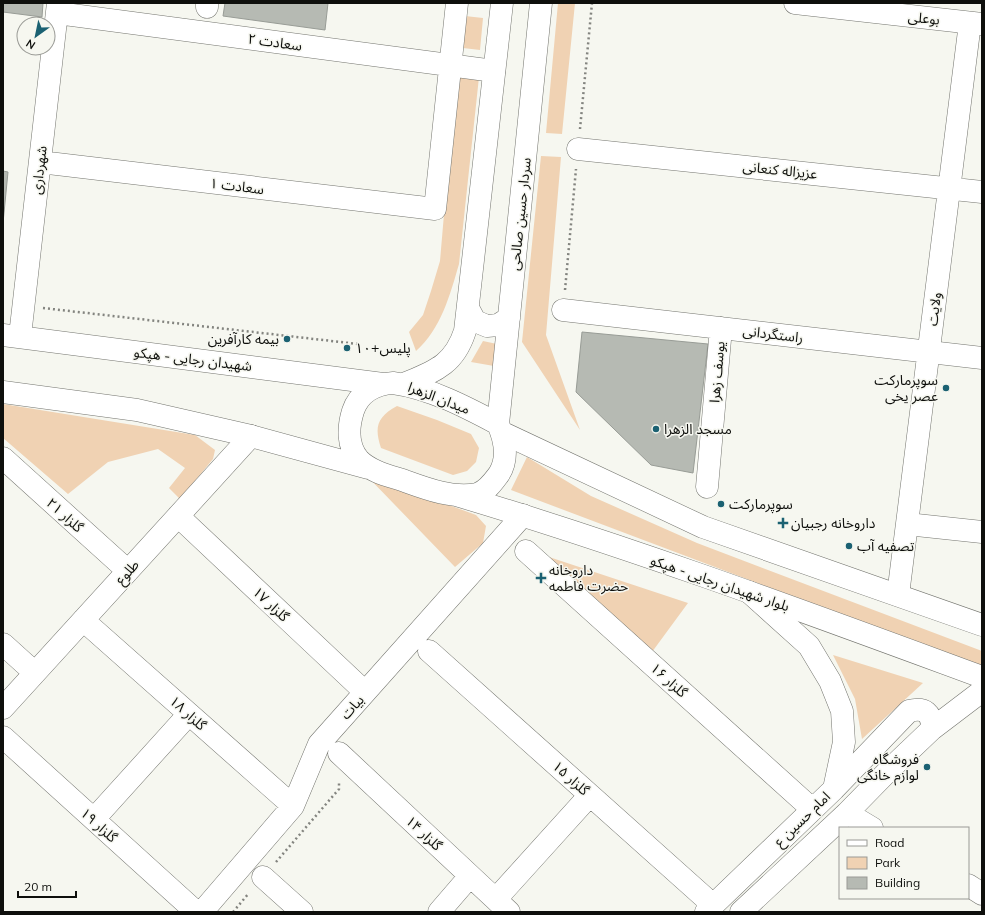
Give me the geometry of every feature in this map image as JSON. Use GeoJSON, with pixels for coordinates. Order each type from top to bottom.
{"type":"FeatureCollection","features":[{"type":"Feature","properties":{"kind":"street"},"geometry":{"type":"LineString","coordinates":[[450,66],[457,3]]}},
{"type":"Feature","properties":{"kind":"street"},"geometry":{"type":"LineString","coordinates":[[368,468],[358,459],[352,448],[349,433],[354,409],[361,397],[370,389],[394,384],[435,371],[446,363],[456,352],[465,331],[502,3]]}},
{"type":"Feature","properties":{"kind":"street","name":"سردار حسین صالحی"},"geometry":{"type":"LineString","coordinates":[[500,428],[509,318],[542,3]]}},
{"type":"Feature","properties":{"kind":"street","name":"بوعلی"},"geometry":{"type":"LineString","coordinates":[[795,3],[976,24]]}},
{"type":"Feature","properties":{"kind":"street","name":"سعادت ۲"},"geometry":{"type":"LineString","coordinates":[[57,8],[450,66],[494,71]]}},
{"type":"Feature","properties":{"kind":"street","name":"شهرداری"},"geometry":{"type":"LineString","coordinates":[[11,335],[23,306],[57,8]]}},
{"type":"Feature","properties":{"kind":"street","name":"ولایت"},"geometry":{"type":"LineString","coordinates":[[898,595],[950,188],[976,24]]}},
{"type":"Feature","properties":{"kind":"street","name":"سعادت ۱"},"geometry":{"type":"LineString","coordinates":[[40,162],[435,209],[450,66]]}},
{"type":"Feature","properties":{"kind":"street","name":"عزیزاله کنعانی"},"geometry":{"type":"LineString","coordinates":[[578,149],[982,192]]}},
{"type":"Feature","properties":{"kind":"street"},"geometry":{"type":"LineString","coordinates":[[468,308],[475,321],[487,326],[498,326],[509,318]]}},
{"type":"Feature","properties":{"kind":"street","name":"راستگردانی"},"geometry":{"type":"LineString","coordinates":[[563,310],[982,358]]}},
{"type":"Feature","properties":{"kind":"street","name":"یوسف زهرا"},"geometry":{"type":"LineString","coordinates":[[707,487],[721,328]]}},
{"type":"Feature","properties":{"kind":"street","name":"شهیدان رجایی - هپکو"},"geometry":{"type":"LineString","coordinates":[[11,335],[394,384]]}},
{"type":"Feature","properties":{"kind":"street","name":"میدان الزهرا"},"geometry":{"type":"LineString","coordinates":[[394,384],[429,392],[452,402],[500,428]]}},
{"type":"Feature","properties":{"kind":"street"},"geometry":{"type":"LineString","coordinates":[[3,392],[137,410],[251,436],[368,468],[413,484],[456,495],[477,494],[492,484],[500,471],[504,460],[505,448],[500,428]]}},
{"type":"Feature","properties":{"kind":"street"},"geometry":{"type":"LineString","coordinates":[[500,428],[703,527],[982,625]]}},
{"type":"Feature","properties":{"kind":"street","name":"طلوع"},"geometry":{"type":"LineString","coordinates":[[3,708],[251,436]]}},
{"type":"Feature","properties":{"kind":"street","name":"گلزار ۲۱"},"geometry":{"type":"LineString","coordinates":[[3,458],[128,571]]}},
{"type":"Feature","properties":{"kind":"street","name":"بلوار شهیدان رجایی - هپکو"},"geometry":{"type":"LineString","coordinates":[[456,495],[523,515],[749,592],[982,677]]}},
{"type":"Feature","properties":{"kind":"street","name":"بیات"},"geometry":{"type":"LineString","coordinates":[[202,912],[293,806],[319,744],[523,515]]}},
{"type":"Feature","properties":{"kind":"street","name":"گلزار ۱۷"},"geometry":{"type":"LineString","coordinates":[[178,516],[365,692]]}},
{"type":"Feature","properties":{"kind":"street"},"geometry":{"type":"LineString","coordinates":[[907,524],[982,532]]}},
{"type":"Feature","properties":{"kind":"street","name":"گلزار ۱۶"},"geometry":{"type":"LineString","coordinates":[[526,551],[812,809]]}},
{"type":"Feature","properties":{"kind":"street","name":"امام حسین ع"},"geometry":{"type":"LineString","coordinates":[[710,908],[834,789],[844,742],[842,711],[830,681],[809,646],[749,592]]}},
{"type":"Feature","properties":{"kind":"street","name":"گلزار ۱۸"},"geometry":{"type":"LineString","coordinates":[[83,620],[293,806]]}},
{"type":"Feature","properties":{"kind":"street"},"geometry":{"type":"LineString","coordinates":[[3,644],[35,672]]}},
{"type":"Feature","properties":{"kind":"street","name":"گلزار ۱۵"},"geometry":{"type":"LineString","coordinates":[[429,651],[590,795],[710,908]]}},
{"type":"Feature","properties":{"kind":"street","name":"امام حسین ع"},"geometry":{"type":"LineString","coordinates":[[745,911],[932,729],[982,691]]}},
{"type":"Feature","properties":{"kind":"street"},"geometry":{"type":"LineString","coordinates":[[834,789],[909,711],[920,709],[926,711],[930,716],[932,729]]}},
{"type":"Feature","properties":{"kind":"street"},"geometry":{"type":"LineString","coordinates":[[94,819],[189,714]]}},
{"type":"Feature","properties":{"kind":"street","name":"گلزار ۱۹"},"geometry":{"type":"LineString","coordinates":[[3,737],[196,912]]}},
{"type":"Feature","properties":{"kind":"street","name":"گلزار ۱۴"},"geometry":{"type":"LineString","coordinates":[[338,753],[502,906]]}},
{"type":"Feature","properties":{"kind":"street"},"geometry":{"type":"LineString","coordinates":[[502,906],[590,795]]}},
{"type":"Feature","properties":{"kind":"street"},"geometry":{"type":"LineString","coordinates":[[847,813],[870,827]]}},
{"type":"Feature","properties":{"kind":"street"},"geometry":{"type":"LineString","coordinates":[[439,912],[470,876]]}},
{"type":"Feature","properties":{"kind":"street"},"geometry":{"type":"LineString","coordinates":[[263,877],[302,912]]}},
{"type":"Feature","properties":{"kind":"street"},"geometry":{"type":"LineString","coordinates":[[969,886],[982,894]]}},
{"type":"Feature","properties":{"kind":"path"},"geometry":{"type":"LineString","coordinates":[[23,306],[358,344]]}},
{"type":"Feature","properties":{"kind":"path"},"geometry":{"type":"LineString","coordinates":[[233,912],[339,788],[338,753]]}},
{"type":"Feature","properties":{"kind":"green space"},"geometry":{"type":"Polygon","coordinates":[[[558,3],[575,3],[562,134],[546,133],[558,3]]]}},
{"type":"Feature","properties":{"kind":"green space"},"geometry":{"type":"Polygon","coordinates":[[[465,16],[483,18],[480,50],[463,48],[465,16]]]}},
{"type":"Feature","properties":{"kind":"green space"},"geometry":{"type":"Polygon","coordinates":[[[456,74],[479,77],[459,264],[444,311],[425,342],[416,351],[409,332],[423,315],[440,261],[456,74]]]}},
{"type":"Feature","properties":{"kind":"green space"},"geometry":{"type":"Polygon","coordinates":[[[541,156],[561,157],[546,335],[580,430],[522,342],[541,156]]]}},
{"type":"Feature","properties":{"kind":"green space"},"geometry":{"type":"Polygon","coordinates":[[[483,341],[497,344],[494,366],[471,362],[483,341]]]}},
{"type":"Feature","properties":{"kind":"green space"},"geometry":{"type":"Polygon","coordinates":[[[3,404],[195,435],[215,450],[213,459],[180,499],[169,488],[185,468],[158,449],[108,462],[68,494],[3,438],[3,404]]]}},
{"type":"Feature","properties":{"kind":"green space"},"geometry":{"type":"Polygon","coordinates":[[[397,406],[471,434],[479,448],[476,462],[467,471],[453,475],[381,448],[378,434],[379,423],[385,414],[397,406]]]}},
{"type":"Feature","properties":{"kind":"green space"},"geometry":{"type":"Polygon","coordinates":[[[527,457],[591,496],[697,543],[982,651],[982,668],[511,490],[527,457]]]}},
{"type":"Feature","properties":{"kind":"green space"},"geometry":{"type":"Polygon","coordinates":[[[365,474],[476,515],[486,526],[483,543],[455,567],[365,474]]]}},
{"type":"Feature","properties":{"kind":"green space"},"geometry":{"type":"Polygon","coordinates":[[[543,555],[688,603],[652,652],[543,555]]]}},
{"type":"Feature","properties":{"kind":"green space"},"geometry":{"type":"Polygon","coordinates":[[[833,655],[923,683],[862,739],[855,699],[833,655]]]}},
{"type":"Feature","properties":{"kind":"building"},"geometry":{"type":"Polygon","coordinates":[[[3,3],[43,3],[42,16],[3,12],[3,3]]]}},
{"type":"Feature","properties":{"kind":"building"},"geometry":{"type":"Polygon","coordinates":[[[225,3],[328,3],[325,30],[223,16],[225,3]]]}},
{"type":"Feature","properties":{"kind":"building"},"geometry":{"type":"Polygon","coordinates":[[[3,171],[8,172],[3,223],[3,171]]]}},
{"type":"Feature","properties":{"kind":"building","name":"مسجد الزهرا"},"geometry":{"type":"Polygon","coordinates":[[[582,332],[708,344],[693,473],[651,465],[576,392],[582,332]]]}},
{"type":"Feature","properties":{"kind":"place","name":"بیمه کارآفرین"},"geometry":{"type":"Point","coordinates":[287,339]}},
{"type":"Feature","properties":{"kind":"place","name":"پلیس+۱۰"},"geometry":{"type":"Point","coordinates":[347,348]}},
{"type":"Feature","properties":{"kind":"place","name":"سوپرمارکت عصر یخی"},"geometry":{"type":"Point","coordinates":[946,388]}},
{"type":"Feature","properties":{"kind":"place","name":"مسجد الزهرا"},"geometry":{"type":"Point","coordinates":[656,429]}},
{"type":"Feature","properties":{"kind":"place","name":"سوپرمارکت"},"geometry":{"type":"Point","coordinates":[721,504]}},
{"type":"Feature","properties":{"kind":"place","name":"داروخانه رجبیان"},"geometry":{"type":"Point","coordinates":[783,523]}},
{"type":"Feature","properties":{"kind":"place","name":"تصفیه آب"},"geometry":{"type":"Point","coordinates":[849,546]}},
{"type":"Feature","properties":{"kind":"place","name":"داروخانه حضرت فاطمه"},"geometry":{"type":"Point","coordinates":[541,578]}},
{"type":"Feature","properties":{"kind":"place","name":"فروشگاه لوازم خانگی"},"geometry":{"type":"Point","coordinates":[927,767]}}]}
